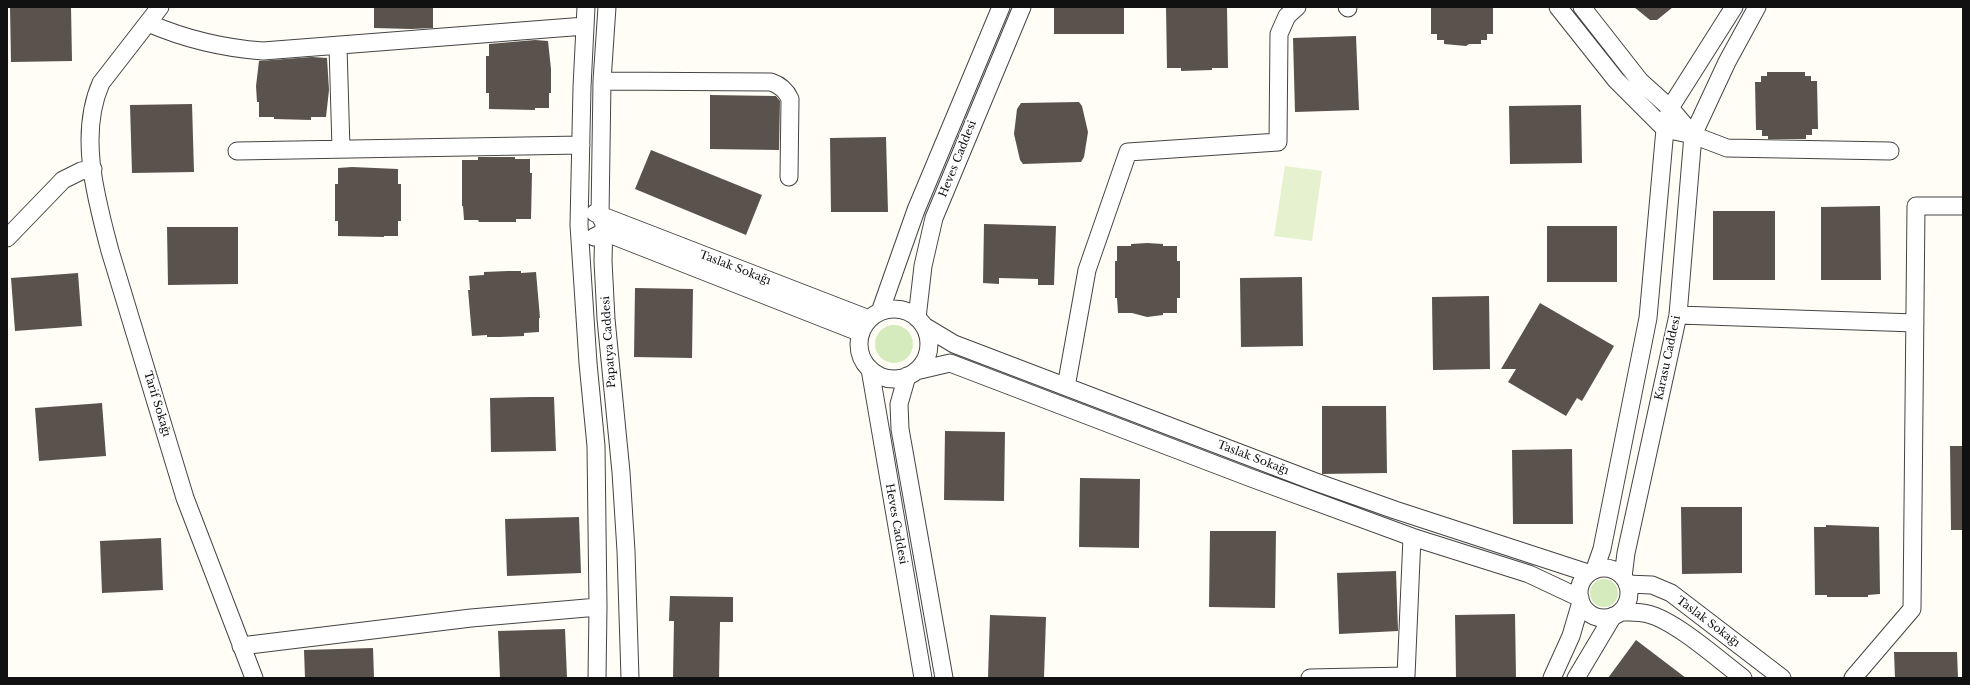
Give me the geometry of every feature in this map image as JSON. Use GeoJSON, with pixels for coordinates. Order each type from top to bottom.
{"type":"FeatureCollection","features":[{"type":"Feature","properties":{"kind":"street","name":"Tarif Sokağı"},"geometry":{"type":"LineString","coordinates":[[160,7],[101,83],[95,96],[90,122],[93,169],[102,221],[110,251],[185,498],[241,646],[250,677]]}},
{"type":"Feature","properties":{"kind":"street","name":"Papatya Caddesi"},"geometry":{"type":"LineString","coordinates":[[586,7],[579,223],[596,446],[598,607],[597,678]]}},
{"type":"Feature","properties":{"kind":"street","name":"Papatya Caddesi"},"geometry":{"type":"LineString","coordinates":[[607,7],[602,81],[602,224],[606,319],[621,472],[626,550],[630,678]]}},
{"type":"Feature","properties":{"kind":"street","name":"Heves Caddesi"},"geometry":{"type":"LineString","coordinates":[[870,321],[1001,7]]}},
{"type":"Feature","properties":{"kind":"street","name":"Heves Caddesi"},"geometry":{"type":"LineString","coordinates":[[920,322],[923,266],[934,218],[1022,7]]}},
{"type":"Feature","properties":{"kind":"street"},"geometry":{"type":"LineString","coordinates":[[1066,387],[1087,270],[1128,152],[1278,142],[1279,34],[1287,16],[1297,7]]}},
{"type":"Feature","properties":{"kind":"street"},"geometry":{"type":"LineString","coordinates":[[1558,7],[1616,80],[1665,129],[1693,135],[1727,148],[1890,151]]}},
{"type":"Feature","properties":{"kind":"street"},"geometry":{"type":"LineString","coordinates":[[1582,7],[1640,81],[1670,108],[1693,135]]}},
{"type":"Feature","properties":{"kind":"street"},"geometry":{"type":"LineString","coordinates":[[1552,678],[1571,636],[1580,600],[1580,586],[1592,571],[1602,549],[1648,318],[1665,129],[1670,108],[1734,7]]}},
{"type":"Feature","properties":{"kind":"street"},"geometry":{"type":"LineString","coordinates":[[1693,135],[1727,62],[1756,7]]}},
{"type":"Feature","properties":{"kind":"street"},"geometry":{"type":"LineString","coordinates":[[148,23],[190,39],[238,49],[263,51],[585,26]]}},
{"type":"Feature","properties":{"kind":"street"},"geometry":{"type":"LineString","coordinates":[[338,46],[341,149]]}},
{"type":"Feature","properties":{"kind":"street"},"geometry":{"type":"LineString","coordinates":[[602,81],[771,82],[778,84],[788,93],[790,99],[789,177]]}},
{"type":"Feature","properties":{"kind":"street","name":"Karasu Caddesi"},"geometry":{"type":"LineString","coordinates":[[1625,581],[1626,553],[1678,315],[1693,135]]}},
{"type":"Feature","properties":{"kind":"street"},"geometry":{"type":"LineString","coordinates":[[237,151],[581,145]]}},
{"type":"Feature","properties":{"kind":"street"},"geometry":{"type":"LineString","coordinates":[[7,238],[63,180],[81,171],[93,169]]}},
{"type":"Feature","properties":{"kind":"street"},"geometry":{"type":"LineString","coordinates":[[1853,678],[1912,609],[1916,206],[1963,206]]}},
{"type":"Feature","properties":{"kind":"street"},"geometry":{"type":"LineString","coordinates":[[579,223],[582,233],[589,237],[597,236],[602,224]]}},
{"type":"Feature","properties":{"kind":"street","name":"Taslak Sokağı"},"geometry":{"type":"LineString","coordinates":[[602,224],[870,321]]}},
{"type":"Feature","properties":{"kind":"street"},"geometry":{"type":"LineString","coordinates":[[890,309],[909,312],[920,322],[928,335],[928,350],[922,364],[911,373],[898,378],[888,378],[870,369],[860,352],[870,321],[890,309]]}},
{"type":"Feature","properties":{"kind":"street"},"geometry":{"type":"LineString","coordinates":[[1678,315],[1915,323]]}},
{"type":"Feature","properties":{"kind":"street","name":"Taslak Sokağı"},"geometry":{"type":"LineString","coordinates":[[920,322],[954,344],[1313,481],[1394,510],[1592,571]]}},
{"type":"Feature","properties":{"kind":"street","name":"Taslak Sokağı"},"geometry":{"type":"LineString","coordinates":[[911,373],[950,363],[1251,478],[1412,537],[1529,574],[1580,600]]}},
{"type":"Feature","properties":{"kind":"street","name":"Heves Caddesi"},"geometry":{"type":"LineString","coordinates":[[870,369],[923,678]]}},
{"type":"Feature","properties":{"kind":"street","name":"Heves Caddesi"},"geometry":{"type":"LineString","coordinates":[[911,373],[899,404],[900,429],[944,678]]}},
{"type":"Feature","properties":{"kind":"street"},"geometry":{"type":"LineString","coordinates":[[1310,678],[1406,676],[1412,537]]}},
{"type":"Feature","properties":{"kind":"street"},"geometry":{"type":"LineString","coordinates":[[1576,678],[1616,614],[1628,599],[1625,581],[1618,572],[1611,569],[1592,571]]}},
{"type":"Feature","properties":{"kind":"street","name":"Taslak Sokağı"},"geometry":{"type":"LineString","coordinates":[[1625,581],[1652,585],[1671,593],[1782,678]]}},
{"type":"Feature","properties":{"kind":"street"},"geometry":{"type":"LineString","coordinates":[[1580,600],[1590,614],[1598,617],[1616,614],[1647,613],[1661,619],[1677,628],[1743,678]]}},
{"type":"Feature","properties":{"kind":"street"},"geometry":{"type":"LineString","coordinates":[[241,646],[471,618],[598,607]]}},
{"type":"Feature","properties":{"kind":"green space"},"geometry":{"type":"Polygon","coordinates":[[[1285,166],[1322,171],[1312,241],[1274,236],[1285,166]]]}},
{"type":"Feature","properties":{"kind":"green space"},"geometry":{"type":"Polygon","coordinates":[[[890,325],[898,325],[910,334],[913,344],[910,354],[904,360],[898,363],[890,363],[878,354],[875,348],[875,340],[884,328],[890,325]]]}},
{"type":"Feature","properties":{"kind":"green space"},"geometry":{"type":"Polygon","coordinates":[[[1604,579],[1614,583],[1618,593],[1614,603],[1604,607],[1594,603],[1590,593],[1594,583],[1604,579]]]}},
{"type":"Feature","properties":{"kind":"building"},"geometry":{"type":"Polygon","coordinates":[[[10,7],[71,7],[72,61],[11,62],[10,7]]]}},
{"type":"Feature","properties":{"kind":"building"},"geometry":{"type":"Polygon","coordinates":[[[374,7],[433,7],[433,28],[374,28],[374,7]]]}},
{"type":"Feature","properties":{"kind":"building"},"geometry":{"type":"Polygon","coordinates":[[[1054,7],[1124,7],[1124,34],[1054,34],[1054,7]]]}},
{"type":"Feature","properties":{"kind":"building"},"geometry":{"type":"Polygon","coordinates":[[[1166,7],[1227,7],[1228,68],[1181,71],[1181,68],[1167,68],[1166,7]]]}},
{"type":"Feature","properties":{"kind":"building"},"geometry":{"type":"Polygon","coordinates":[[[1431,7],[1493,7],[1493,34],[1487,34],[1487,40],[1481,40],[1481,44],[1469,44],[1466,46],[1444,44],[1444,40],[1437,40],[1437,34],[1431,34],[1431,7]]]}},
{"type":"Feature","properties":{"kind":"building"},"geometry":{"type":"Polygon","coordinates":[[[1634,7],[1673,7],[1657,20],[1650,20],[1634,7]]]}},
{"type":"Feature","properties":{"kind":"building"},"geometry":{"type":"Polygon","coordinates":[[[1356,36],[1359,110],[1295,112],[1293,38],[1356,36]]]}},
{"type":"Feature","properties":{"kind":"building"},"geometry":{"type":"Polygon","coordinates":[[[535,40],[548,41],[551,69],[551,93],[549,93],[549,108],[535,108],[535,110],[489,109],[489,93],[486,93],[486,56],[489,56],[489,44],[535,40]]]}},
{"type":"Feature","properties":{"kind":"building"},"geometry":{"type":"Polygon","coordinates":[[[312,57],[327,58],[329,90],[326,117],[311,117],[311,120],[259,117],[259,102],[257,102],[256,86],[259,61],[312,57]]]}},
{"type":"Feature","properties":{"kind":"building"},"geometry":{"type":"Polygon","coordinates":[[[1767,72],[1805,72],[1805,76],[1811,76],[1811,81],[1817,81],[1818,129],[1812,129],[1812,135],[1806,135],[1806,139],[1768,139],[1768,136],[1762,136],[1762,130],[1756,130],[1755,82],[1761,82],[1761,76],[1767,76],[1767,72]]]}},
{"type":"Feature","properties":{"kind":"building"},"geometry":{"type":"Polygon","coordinates":[[[710,95],[776,96],[780,101],[779,150],[710,149],[710,95]]]}},
{"type":"Feature","properties":{"kind":"building"},"geometry":{"type":"Polygon","coordinates":[[[1079,102],[1082,106],[1088,132],[1084,157],[1081,162],[1023,164],[1020,160],[1014,134],[1017,109],[1021,103],[1079,102]]]}},
{"type":"Feature","properties":{"kind":"building"},"geometry":{"type":"Polygon","coordinates":[[[192,104],[194,172],[132,173],[130,105],[192,104]]]}},
{"type":"Feature","properties":{"kind":"building"},"geometry":{"type":"Polygon","coordinates":[[[1581,105],[1582,163],[1510,164],[1509,106],[1581,105]]]}},
{"type":"Feature","properties":{"kind":"building"},"geometry":{"type":"Polygon","coordinates":[[[886,137],[888,212],[831,212],[830,138],[886,137]]]}},
{"type":"Feature","properties":{"kind":"building"},"geometry":{"type":"Polygon","coordinates":[[[651,150],[762,195],[746,235],[635,189],[651,150]]]}},
{"type":"Feature","properties":{"kind":"building"},"geometry":{"type":"Polygon","coordinates":[[[478,157],[515,157],[515,159],[530,159],[530,173],[532,173],[531,219],[516,219],[516,222],[479,222],[478,220],[464,220],[462,206],[462,160],[478,160],[478,157]]]}},
{"type":"Feature","properties":{"kind":"building"},"geometry":{"type":"Polygon","coordinates":[[[352,167],[398,169],[398,184],[401,184],[401,221],[398,221],[398,236],[338,236],[338,221],[335,221],[335,184],[338,184],[338,168],[352,167]]]}},
{"type":"Feature","properties":{"kind":"building"},"geometry":{"type":"Polygon","coordinates":[[[1880,206],[1881,280],[1821,280],[1821,207],[1880,206]]]}},
{"type":"Feature","properties":{"kind":"building"},"geometry":{"type":"Polygon","coordinates":[[[1713,211],[1775,211],[1775,280],[1713,280],[1713,211]]]}},
{"type":"Feature","properties":{"kind":"building"},"geometry":{"type":"Polygon","coordinates":[[[984,224],[1056,226],[1054,285],[1038,285],[1038,279],[999,278],[999,284],[983,283],[984,224]]]}},
{"type":"Feature","properties":{"kind":"building"},"geometry":{"type":"Polygon","coordinates":[[[1547,226],[1617,226],[1617,282],[1547,282],[1547,226]]]}},
{"type":"Feature","properties":{"kind":"building"},"geometry":{"type":"Polygon","coordinates":[[[167,227],[238,227],[238,284],[168,285],[167,227]]]}},
{"type":"Feature","properties":{"kind":"building"},"geometry":{"type":"Polygon","coordinates":[[[1131,244],[1163,244],[1163,246],[1177,246],[1177,261],[1180,261],[1180,298],[1177,298],[1177,313],[1163,313],[1163,315],[1147,317],[1132,313],[1118,313],[1117,298],[1115,298],[1115,261],[1117,261],[1117,246],[1131,246],[1131,244]]]}},
{"type":"Feature","properties":{"kind":"building"},"geometry":{"type":"Polygon","coordinates":[[[521,271],[521,273],[536,272],[540,318],[539,332],[524,333],[524,336],[472,336],[468,290],[470,290],[469,276],[484,275],[484,272],[521,271]]]}},
{"type":"Feature","properties":{"kind":"building"},"geometry":{"type":"Polygon","coordinates":[[[78,273],[82,326],[15,331],[11,278],[78,273]]]}},
{"type":"Feature","properties":{"kind":"building"},"geometry":{"type":"Polygon","coordinates":[[[1302,277],[1303,346],[1241,347],[1240,278],[1302,277]]]}},
{"type":"Feature","properties":{"kind":"building"},"geometry":{"type":"Polygon","coordinates":[[[635,288],[693,289],[692,358],[634,357],[635,288]]]}},
{"type":"Feature","properties":{"kind":"building"},"geometry":{"type":"Polygon","coordinates":[[[1489,296],[1490,369],[1433,370],[1432,297],[1489,296]]]}},
{"type":"Feature","properties":{"kind":"building"},"geometry":{"type":"Polygon","coordinates":[[[1540,303],[1614,346],[1582,401],[1577,398],[1566,416],[1508,382],[1516,369],[1501,369],[1540,303]]]}},
{"type":"Feature","properties":{"kind":"building"},"geometry":{"type":"Polygon","coordinates":[[[554,397],[556,451],[491,452],[490,398],[554,397]]]}},
{"type":"Feature","properties":{"kind":"building"},"geometry":{"type":"Polygon","coordinates":[[[102,403],[106,456],[39,461],[35,408],[102,403]]]}},
{"type":"Feature","properties":{"kind":"building"},"geometry":{"type":"Polygon","coordinates":[[[1322,406],[1386,406],[1387,473],[1322,474],[1322,406]]]}},
{"type":"Feature","properties":{"kind":"building"},"geometry":{"type":"Polygon","coordinates":[[[945,431],[1005,432],[1004,501],[944,500],[945,431]]]}},
{"type":"Feature","properties":{"kind":"building"},"geometry":{"type":"Polygon","coordinates":[[[1950,446],[1963,446],[1963,530],[1951,530],[1950,446]]]}},
{"type":"Feature","properties":{"kind":"building"},"geometry":{"type":"Polygon","coordinates":[[[1572,449],[1573,524],[1513,524],[1512,450],[1572,449]]]}},
{"type":"Feature","properties":{"kind":"building"},"geometry":{"type":"Polygon","coordinates":[[[1080,478],[1140,479],[1139,548],[1079,547],[1080,478]]]}},
{"type":"Feature","properties":{"kind":"building"},"geometry":{"type":"Polygon","coordinates":[[[1681,507],[1742,507],[1742,573],[1682,574],[1681,507]]]}},
{"type":"Feature","properties":{"kind":"building"},"geometry":{"type":"Polygon","coordinates":[[[579,517],[581,573],[507,576],[505,519],[579,517]]]}},
{"type":"Feature","properties":{"kind":"building"},"geometry":{"type":"Polygon","coordinates":[[[1826,525],[1879,527],[1880,594],[1868,595],[1868,597],[1827,597],[1827,595],[1815,595],[1814,527],[1826,527],[1826,525]]]}},
{"type":"Feature","properties":{"kind":"building"},"geometry":{"type":"Polygon","coordinates":[[[1210,531],[1276,531],[1275,608],[1209,607],[1210,531]]]}},
{"type":"Feature","properties":{"kind":"building"},"geometry":{"type":"Polygon","coordinates":[[[161,538],[163,590],[102,593],[100,541],[161,538]]]}},
{"type":"Feature","properties":{"kind":"building"},"geometry":{"type":"Polygon","coordinates":[[[1396,571],[1398,631],[1339,634],[1337,573],[1396,571]]]}},
{"type":"Feature","properties":{"kind":"building"},"geometry":{"type":"Polygon","coordinates":[[[670,596],[733,597],[733,622],[720,622],[719,678],[673,678],[674,621],[669,621],[670,596]]]}},
{"type":"Feature","properties":{"kind":"building"},"geometry":{"type":"Polygon","coordinates":[[[1515,614],[1516,678],[1456,678],[1455,615],[1515,614]]]}},
{"type":"Feature","properties":{"kind":"building"},"geometry":{"type":"Polygon","coordinates":[[[990,615],[1046,617],[1044,678],[988,678],[990,615]]]}},
{"type":"Feature","properties":{"kind":"building"},"geometry":{"type":"Polygon","coordinates":[[[565,629],[567,678],[500,678],[498,631],[565,629]]]}},
{"type":"Feature","properties":{"kind":"building"},"geometry":{"type":"Polygon","coordinates":[[[1636,640],[1686,678],[1608,678],[1636,640]]]}},
{"type":"Feature","properties":{"kind":"building"},"geometry":{"type":"Polygon","coordinates":[[[373,648],[374,678],[305,678],[304,650],[373,648]]]}},
{"type":"Feature","properties":{"kind":"building"},"geometry":{"type":"Polygon","coordinates":[[[1894,652],[1957,652],[1958,678],[1895,678],[1894,652]]]}}]}
